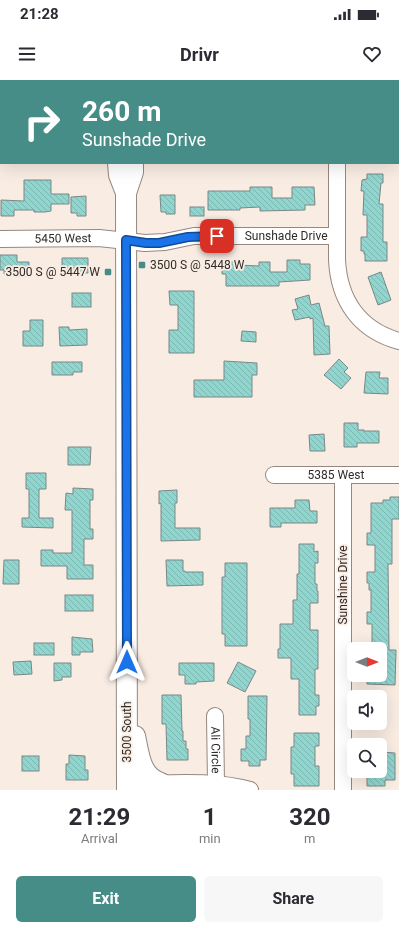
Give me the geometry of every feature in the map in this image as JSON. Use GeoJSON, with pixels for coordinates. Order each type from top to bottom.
{"type":"FeatureCollection","features":[{"type":"Feature","properties":{"kind":"main road","name":"3500 South"},"geometry":{"type":"LineString","coordinates":[[118,164],[119,175],[126,194]]}},
{"type":"Feature","properties":{"kind":"main road","name":"3500 South"},"geometry":{"type":"LineString","coordinates":[[127,787],[126,194],[133,172],[133,164]]}},
{"type":"Feature","properties":{"kind":"main road"},"geometry":{"type":"LineString","coordinates":[[127,703],[144,770],[150,778],[161,783]]}},
{"type":"Feature","properties":{"kind":"street"},"geometry":{"type":"LineString","coordinates":[[337,164],[337,236]]}},
{"type":"Feature","properties":{"kind":"street","name":"Sunshade Drive"},"geometry":{"type":"LineString","coordinates":[[126,240],[146,243],[165,242],[188,237],[202,236],[337,236],[338,274],[346,299],[362,322],[381,334],[399,341]]}},
{"type":"Feature","properties":{"kind":"street","name":"5450 West"},"geometry":{"type":"LineString","coordinates":[[0,239],[99,238],[126,240]]}},
{"type":"Feature","properties":{"kind":"street","name":"5385 West"},"geometry":{"type":"LineString","coordinates":[[274,475],[399,475]]}},
{"type":"Feature","properties":{"kind":"street","name":"Sunshine Drive"},"geometry":{"type":"LineString","coordinates":[[343,475],[344,790]]}},
{"type":"Feature","properties":{"kind":"street","name":"Ali Circle"},"geometry":{"type":"LineString","coordinates":[[215,716],[216,784]]}},
{"type":"Feature","properties":{"kind":"street"},"geometry":{"type":"LineString","coordinates":[[127,787],[161,783],[216,784],[250,790]]}},
{"type":"Feature","properties":{"kind":"building"},"geometry":{"type":"Polygon","coordinates":[[[367,174],[383,174],[379,204],[383,204],[383,242],[387,242],[387,261],[365,261],[364,251],[361,251],[361,237],[367,237],[367,215],[363,215],[364,191],[361,191],[362,180],[367,179],[367,174]]]}},
{"type":"Feature","properties":{"kind":"building"},"geometry":{"type":"Polygon","coordinates":[[[24,180],[51,180],[51,194],[69,194],[69,204],[51,204],[51,211],[34,212],[34,210],[14,210],[14,216],[1,216],[1,200],[24,201],[24,180]]]}},
{"type":"Feature","properties":{"kind":"building"},"geometry":{"type":"Polygon","coordinates":[[[250,187],[272,187],[272,198],[292,198],[292,187],[314,187],[315,205],[305,205],[305,210],[260,211],[260,207],[240,208],[240,210],[208,210],[208,191],[250,191],[250,187]]]}},
{"type":"Feature","properties":{"kind":"building"},"geometry":{"type":"Polygon","coordinates":[[[160,195],[175,195],[175,214],[166,214],[166,212],[161,212],[160,195]]]}},
{"type":"Feature","properties":{"kind":"building"},"geometry":{"type":"Polygon","coordinates":[[[86,196],[86,216],[77,216],[77,213],[71,213],[71,197],[86,196]]]}},
{"type":"Feature","properties":{"kind":"building"},"geometry":{"type":"Polygon","coordinates":[[[190,207],[204,207],[204,216],[190,216],[190,207]]]}},
{"type":"Feature","properties":{"kind":"building"},"geometry":{"type":"Polygon","coordinates":[[[0,255],[17,255],[17,262],[29,262],[29,276],[4,274],[4,270],[0,270],[0,255]]]}},
{"type":"Feature","properties":{"kind":"building"},"geometry":{"type":"Polygon","coordinates":[[[62,258],[88,258],[88,273],[62,272],[62,258]]]}},
{"type":"Feature","properties":{"kind":"building"},"geometry":{"type":"Polygon","coordinates":[[[287,260],[300,260],[300,264],[310,264],[310,280],[279,282],[279,286],[226,286],[226,274],[222,274],[222,262],[234,262],[234,264],[238,265],[259,266],[259,262],[270,262],[270,272],[287,272],[287,260]]]}},
{"type":"Feature","properties":{"kind":"building"},"geometry":{"type":"Polygon","coordinates":[[[381,272],[391,300],[378,305],[368,277],[381,272]]]}},
{"type":"Feature","properties":{"kind":"building"},"geometry":{"type":"Polygon","coordinates":[[[169,291],[194,291],[194,353],[169,353],[169,330],[178,330],[178,305],[170,305],[169,291]]]}},
{"type":"Feature","properties":{"kind":"building"},"geometry":{"type":"Polygon","coordinates":[[[72,293],[91,293],[91,307],[72,307],[72,293]]]}},
{"type":"Feature","properties":{"kind":"building"},"geometry":{"type":"Polygon","coordinates":[[[309,295],[311,305],[319,303],[325,326],[329,326],[330,354],[314,355],[313,318],[310,319],[310,317],[295,320],[292,310],[298,309],[295,299],[309,295]]]}},
{"type":"Feature","properties":{"kind":"building"},"geometry":{"type":"Polygon","coordinates":[[[30,320],[43,320],[43,346],[23,346],[23,331],[30,331],[30,320]]]}},
{"type":"Feature","properties":{"kind":"building"},"geometry":{"type":"Polygon","coordinates":[[[59,327],[69,327],[69,330],[87,329],[87,345],[60,346],[59,327]]]}},
{"type":"Feature","properties":{"kind":"building"},"geometry":{"type":"Polygon","coordinates":[[[242,331],[256,332],[256,342],[241,341],[242,331]]]}},
{"type":"Feature","properties":{"kind":"building"},"geometry":{"type":"Polygon","coordinates":[[[339,359],[348,368],[344,372],[351,378],[341,389],[324,375],[339,359]]]}},
{"type":"Feature","properties":{"kind":"building"},"geometry":{"type":"Polygon","coordinates":[[[224,361],[257,363],[257,375],[252,375],[252,397],[194,397],[194,380],[224,380],[224,361]]]}},
{"type":"Feature","properties":{"kind":"building"},"geometry":{"type":"Polygon","coordinates":[[[52,362],[82,362],[82,372],[73,372],[73,375],[52,375],[52,362]]]}},
{"type":"Feature","properties":{"kind":"building"},"geometry":{"type":"Polygon","coordinates":[[[366,372],[380,372],[379,378],[388,378],[388,394],[364,393],[366,372]]]}},
{"type":"Feature","properties":{"kind":"building"},"geometry":{"type":"Polygon","coordinates":[[[344,423],[358,423],[358,430],[379,431],[379,443],[357,443],[357,447],[344,447],[344,423]]]}},
{"type":"Feature","properties":{"kind":"building"},"geometry":{"type":"Polygon","coordinates":[[[324,434],[325,451],[310,451],[309,435],[324,434]]]}},
{"type":"Feature","properties":{"kind":"building"},"geometry":{"type":"Polygon","coordinates":[[[68,447],[91,447],[90,465],[68,465],[68,447]]]}},
{"type":"Feature","properties":{"kind":"building"},"geometry":{"type":"Polygon","coordinates":[[[26,473],[46,473],[46,489],[39,489],[39,518],[53,518],[53,528],[22,527],[22,518],[29,518],[29,489],[26,489],[26,473]]]}},
{"type":"Feature","properties":{"kind":"building"},"geometry":{"type":"Polygon","coordinates":[[[73,488],[93,489],[93,500],[90,500],[90,529],[93,529],[93,539],[84,539],[84,565],[93,565],[93,579],[67,579],[67,566],[41,566],[41,550],[53,550],[53,553],[72,553],[72,510],[65,510],[66,493],[73,494],[73,488]]]}},
{"type":"Feature","properties":{"kind":"building"},"geometry":{"type":"Polygon","coordinates":[[[177,490],[177,503],[175,503],[175,528],[200,528],[200,540],[161,541],[161,503],[159,504],[159,491],[177,490]]]}},
{"type":"Feature","properties":{"kind":"building"},"geometry":{"type":"Polygon","coordinates":[[[390,497],[399,497],[399,519],[392,519],[392,564],[388,564],[389,650],[396,650],[395,685],[367,684],[367,682],[387,682],[387,642],[372,642],[372,624],[367,624],[367,612],[371,612],[371,590],[369,590],[369,583],[367,583],[367,572],[375,572],[375,545],[367,545],[367,533],[371,533],[371,503],[383,503],[383,500],[390,500],[390,497]]]}},
{"type":"Feature","properties":{"kind":"building"},"geometry":{"type":"Polygon","coordinates":[[[295,500],[309,500],[310,511],[317,511],[317,523],[281,523],[281,527],[270,527],[270,508],[295,508],[295,500]]]}},
{"type":"Feature","properties":{"kind":"building"},"geometry":{"type":"Polygon","coordinates":[[[299,544],[314,544],[314,552],[318,551],[318,563],[315,563],[315,584],[317,584],[318,603],[310,603],[310,630],[318,630],[318,669],[315,669],[315,695],[319,695],[319,706],[316,706],[316,715],[299,715],[299,679],[291,679],[291,658],[278,658],[278,649],[280,649],[280,624],[293,624],[293,600],[297,600],[297,574],[299,574],[299,544]]]}},
{"type":"Feature","properties":{"kind":"building"},"geometry":{"type":"Polygon","coordinates":[[[4,560],[19,560],[19,584],[3,584],[4,560]]]}},
{"type":"Feature","properties":{"kind":"building"},"geometry":{"type":"Polygon","coordinates":[[[166,560],[183,560],[183,571],[185,572],[203,572],[203,585],[167,586],[166,560]]]}},
{"type":"Feature","properties":{"kind":"building"},"geometry":{"type":"Polygon","coordinates":[[[225,563],[247,563],[247,646],[225,646],[225,634],[222,634],[222,577],[225,577],[225,563]]]}},
{"type":"Feature","properties":{"kind":"building"},"geometry":{"type":"Polygon","coordinates":[[[65,595],[93,595],[93,611],[65,611],[65,595]]]}},
{"type":"Feature","properties":{"kind":"building"},"geometry":{"type":"Polygon","coordinates":[[[72,637],[92,639],[93,652],[80,652],[80,655],[72,655],[72,637]]]}},
{"type":"Feature","properties":{"kind":"building"},"geometry":{"type":"Polygon","coordinates":[[[34,643],[54,643],[54,655],[34,655],[34,643]]]}},
{"type":"Feature","properties":{"kind":"building"},"geometry":{"type":"Polygon","coordinates":[[[31,661],[32,674],[14,675],[13,662],[31,661]]]}},
{"type":"Feature","properties":{"kind":"building"},"geometry":{"type":"Polygon","coordinates":[[[238,662],[256,671],[245,692],[227,683],[238,662]]]}},
{"type":"Feature","properties":{"kind":"building"},"geometry":{"type":"Polygon","coordinates":[[[54,663],[71,663],[71,677],[62,677],[62,680],[54,681],[54,663]]]}},
{"type":"Feature","properties":{"kind":"building"},"geometry":{"type":"Polygon","coordinates":[[[179,663],[214,663],[214,681],[185,684],[185,675],[179,675],[179,663]]]}},
{"type":"Feature","properties":{"kind":"building"},"geometry":{"type":"Polygon","coordinates":[[[162,695],[181,695],[183,741],[186,741],[188,760],[167,760],[166,724],[162,724],[162,695]]]}},
{"type":"Feature","properties":{"kind":"building"},"geometry":{"type":"Polygon","coordinates":[[[248,696],[267,696],[266,760],[260,760],[260,766],[249,766],[249,761],[241,761],[241,749],[246,749],[246,736],[250,736],[248,696]]]}},
{"type":"Feature","properties":{"kind":"building"},"geometry":{"type":"Polygon","coordinates":[[[294,733],[319,733],[319,746],[315,746],[315,766],[319,766],[319,786],[294,786],[294,774],[291,774],[291,747],[294,747],[294,733]]]}},
{"type":"Feature","properties":{"kind":"building"},"geometry":{"type":"Polygon","coordinates":[[[387,752],[395,753],[395,780],[385,780],[385,786],[367,786],[367,778],[387,778],[387,752]]]}},
{"type":"Feature","properties":{"kind":"building"},"geometry":{"type":"Polygon","coordinates":[[[69,755],[85,756],[85,770],[88,770],[88,780],[66,780],[66,764],[69,764],[69,755]]]}},
{"type":"Feature","properties":{"kind":"building"},"geometry":{"type":"Polygon","coordinates":[[[22,756],[39,756],[39,771],[22,771],[22,756]]]}},
{"type":"Feature","properties":{"kind":"place","name":"3500 S @ 5448 W"},"geometry":{"type":"Point","coordinates":[142,265]}},
{"type":"Feature","properties":{"kind":"place","name":"3500 S @ 5447 W"},"geometry":{"type":"Point","coordinates":[108,272]}},
{"type":"Feature","properties":{"kind":"route"},"geometry":{"type":"LineString","coordinates":[[127,662],[126,240],[159,243],[188,237],[217,236]]}}]}
